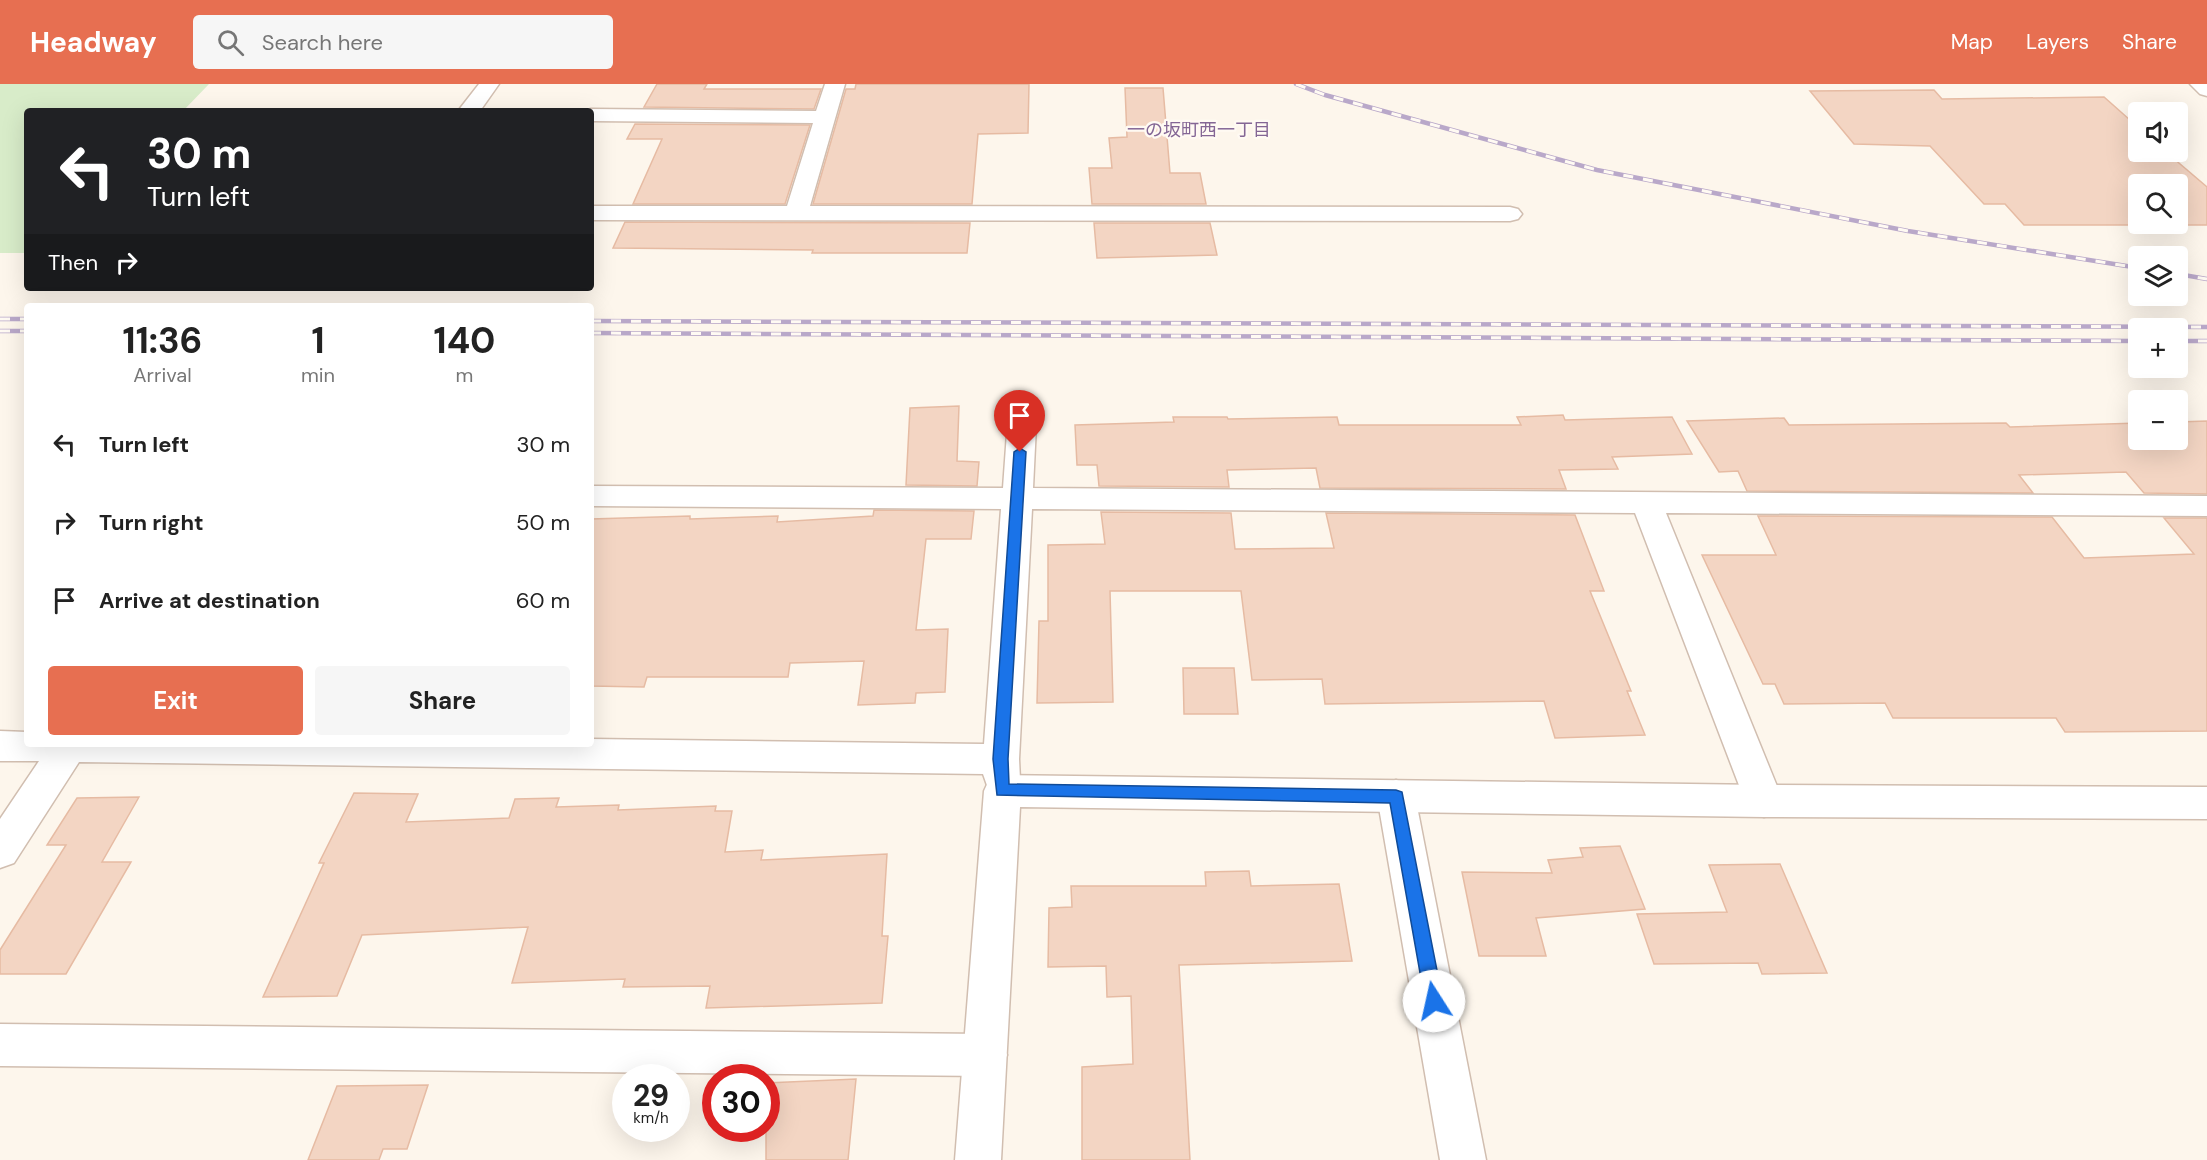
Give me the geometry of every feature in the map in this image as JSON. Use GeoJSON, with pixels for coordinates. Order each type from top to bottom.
{"type":"FeatureCollection","features":[{"type":"Feature","properties":{"kind":"street"},"geometry":{"type":"LineString","coordinates":[[471,108],[489,84]]}},
{"type":"Feature","properties":{"kind":"street"},"geometry":{"type":"LineString","coordinates":[[796,214],[835,84]]}},
{"type":"Feature","properties":{"kind":"street"},"geometry":{"type":"LineString","coordinates":[[2200,84],[2207,90]]}},
{"type":"Feature","properties":{"kind":"street"},"geometry":{"type":"LineString","coordinates":[[594,115],[825,117]]}},
{"type":"Feature","properties":{"kind":"street"},"geometry":{"type":"LineString","coordinates":[[594,213],[1510,214]]}},
{"type":"Feature","properties":{"kind":"street"},"geometry":{"type":"LineString","coordinates":[[978,1160],[1023,405]]}},
{"type":"Feature","properties":{"kind":"street"},"geometry":{"type":"LineString","coordinates":[[594,496],[2207,506]]}},
{"type":"Feature","properties":{"kind":"street"},"geometry":{"type":"LineString","coordinates":[[1646,501],[1764,801]]}},
{"type":"Feature","properties":{"kind":"street"},"geometry":{"type":"LineString","coordinates":[[0,746],[24,746]]}},
{"type":"Feature","properties":{"kind":"street"},"geometry":{"type":"LineString","coordinates":[[0,851],[69,747]]}},
{"type":"Feature","properties":{"kind":"street"},"geometry":{"type":"LineString","coordinates":[[102,747],[1001,775],[1396,796],[1764,801],[2207,803]]}},
{"type":"Feature","properties":{"kind":"street"},"geometry":{"type":"LineString","coordinates":[[1396,796],[1463,1160]]}},
{"type":"Feature","properties":{"kind":"street"},"geometry":{"type":"LineString","coordinates":[[0,1045],[985,1055]]}},
{"type":"Feature","properties":{"kind":"green space"},"geometry":{"type":"Polygon","coordinates":[[[0,84],[209,84],[186,108],[24,108],[24,253],[0,253],[0,84]]]}},
{"type":"Feature","properties":{"kind":"building"},"geometry":{"type":"Polygon","coordinates":[[[657,84],[707,84],[704,89],[821,89],[814,109],[644,107],[657,84]]]}},
{"type":"Feature","properties":{"kind":"building"},"geometry":{"type":"Polygon","coordinates":[[[856,84],[1029,84],[1028,133],[978,134],[972,204],[813,204],[846,89],[855,89],[856,84]]]}},
{"type":"Feature","properties":{"kind":"building"},"geometry":{"type":"Polygon","coordinates":[[[1125,88],[1163,88],[1170,173],[1200,173],[1206,204],[1092,204],[1089,168],[1112,168],[1109,138],[1127,137],[1125,88]]]}},
{"type":"Feature","properties":{"kind":"building"},"geometry":{"type":"Polygon","coordinates":[[[1934,90],[1942,99],[2104,97],[2128,118],[2128,162],[2178,162],[2207,187],[2207,225],[2188,225],[2188,174],[2128,174],[2128,225],[2024,225],[2005,204],[1984,204],[1930,146],[1854,144],[1810,91],[1934,90]]]}},
{"type":"Feature","properties":{"kind":"building"},"geometry":{"type":"Polygon","coordinates":[[[635,124],[810,125],[785,204],[633,204],[662,139],[627,139],[635,124]]]}},
{"type":"Feature","properties":{"kind":"building"},"geometry":{"type":"Polygon","coordinates":[[[625,222],[970,223],[967,253],[812,253],[813,250],[613,248],[625,222]]]}},
{"type":"Feature","properties":{"kind":"building"},"geometry":{"type":"Polygon","coordinates":[[[1094,223],[1210,223],[1217,255],[1097,258],[1094,223]]]}},
{"type":"Feature","properties":{"kind":"building"},"geometry":{"type":"Polygon","coordinates":[[[959,406],[957,461],[979,462],[977,486],[906,485],[910,408],[959,406]]]}},
{"type":"Feature","properties":{"kind":"building"},"geometry":{"type":"Polygon","coordinates":[[[1563,415],[1565,420],[1672,417],[1692,454],[1612,457],[1618,469],[1559,470],[1566,489],[1320,488],[1316,468],[1227,470],[1229,487],[1099,486],[1097,465],[1077,465],[1075,425],[1174,422],[1173,417],[1227,417],[1228,419],[1337,417],[1339,425],[1521,425],[1517,417],[1563,415]]]}},
{"type":"Feature","properties":{"kind":"building"},"geometry":{"type":"Polygon","coordinates":[[[1784,418],[1789,425],[2006,423],[2010,427],[2128,423],[2128,450],[2188,450],[2188,422],[2207,421],[2207,494],[2144,493],[2126,472],[2019,475],[2033,493],[1747,491],[1738,471],[1719,472],[1687,421],[1784,418]]]}},
{"type":"Feature","properties":{"kind":"building"},"geometry":{"type":"Polygon","coordinates":[[[874,510],[974,511],[971,539],[926,539],[916,630],[948,629],[945,692],[916,693],[915,703],[858,705],[864,661],[790,663],[788,677],[647,677],[644,687],[594,686],[594,519],[778,516],[777,522],[873,516],[874,510]]]}},
{"type":"Feature","properties":{"kind":"building"},"geometry":{"type":"Polygon","coordinates":[[[1101,512],[1231,513],[1235,549],[1334,548],[1326,513],[1575,515],[1604,591],[1590,591],[1631,691],[1627,691],[1645,735],[1555,738],[1544,701],[1325,704],[1322,679],[1252,680],[1241,591],[1110,591],[1113,702],[1037,703],[1039,621],[1048,621],[1048,545],[1105,544],[1101,512]]]}},
{"type":"Feature","properties":{"kind":"building"},"geometry":{"type":"Polygon","coordinates":[[[1758,516],[2052,517],[2084,558],[2194,554],[2164,518],[2207,518],[2207,731],[2065,732],[2056,718],[1893,718],[1885,703],[1784,704],[1775,684],[1763,684],[1702,555],[1776,555],[1758,516]]]}},
{"type":"Feature","properties":{"kind":"building"},"geometry":{"type":"Polygon","coordinates":[[[1183,668],[1234,668],[1238,714],[1184,714],[1183,668]]]}},
{"type":"Feature","properties":{"kind":"building"},"geometry":{"type":"Polygon","coordinates":[[[354,793],[418,794],[406,822],[509,818],[515,799],[559,798],[556,807],[619,805],[618,810],[716,806],[715,811],[732,811],[725,852],[763,850],[761,860],[887,854],[882,936],[888,936],[882,1003],[706,1008],[710,986],[623,987],[625,979],[512,983],[528,927],[362,935],[337,996],[263,997],[324,863],[319,863],[354,793]]]}},
{"type":"Feature","properties":{"kind":"building"},"geometry":{"type":"Polygon","coordinates":[[[139,797],[102,862],[131,862],[66,974],[0,974],[0,950],[66,845],[47,845],[77,798],[139,797]]]}},
{"type":"Feature","properties":{"kind":"building"},"geometry":{"type":"Polygon","coordinates":[[[1620,846],[1645,909],[1536,918],[1546,956],[1479,956],[1462,872],[1552,873],[1548,860],[1583,857],[1580,848],[1620,846]]]}},
{"type":"Feature","properties":{"kind":"building"},"geometry":{"type":"Polygon","coordinates":[[[1780,864],[1827,973],[1762,974],[1758,963],[1654,964],[1637,914],[1727,912],[1709,865],[1780,864]]]}},
{"type":"Feature","properties":{"kind":"building"},"geometry":{"type":"Polygon","coordinates":[[[1249,871],[1251,886],[1339,884],[1352,961],[1179,965],[1190,1160],[1082,1160],[1082,1067],[1133,1064],[1131,996],[1107,997],[1106,966],[1048,967],[1049,908],[1072,907],[1071,886],[1206,886],[1205,872],[1249,871]]]}},
{"type":"Feature","properties":{"kind":"building"},"geometry":{"type":"Polygon","coordinates":[[[856,1079],[848,1160],[766,1160],[766,1142],[780,1142],[780,1082],[856,1079]]]}},
{"type":"Feature","properties":{"kind":"building"},"geometry":{"type":"Polygon","coordinates":[[[428,1085],[407,1149],[383,1149],[379,1160],[308,1160],[337,1086],[428,1085]]]}},
{"type":"Feature","properties":{"kind":"railway"},"geometry":{"type":"LineString","coordinates":[[1296,84],[1325,95],[1597,170],[1908,231],[2128,266]]}},
{"type":"Feature","properties":{"kind":"railway"},"geometry":{"type":"LineString","coordinates":[[2188,276],[2207,279]]}},
{"type":"Feature","properties":{"kind":"railway"},"geometry":{"type":"LineString","coordinates":[[0,319],[24,319]]}},
{"type":"Feature","properties":{"kind":"railway"},"geometry":{"type":"LineString","coordinates":[[594,321],[2207,327]]}},
{"type":"Feature","properties":{"kind":"railway"},"geometry":{"type":"LineString","coordinates":[[0,331],[24,331]]}},
{"type":"Feature","properties":{"kind":"railway"},"geometry":{"type":"LineString","coordinates":[[594,333],[2128,341]]}},
{"type":"Feature","properties":{"kind":"railway"},"geometry":{"type":"LineString","coordinates":[[2188,341],[2207,341]]}},
{"type":"Feature","properties":{"kind":"district","name":"一の坂町西一丁目"},"geometry":{"type":"Point","coordinates":[1199,130]}},
{"type":"Feature","properties":{"kind":"route"},"geometry":{"type":"LineString","coordinates":[[1020,452],[1001,759],[1002,791],[1396,796],[1434,1001]]}}]}
